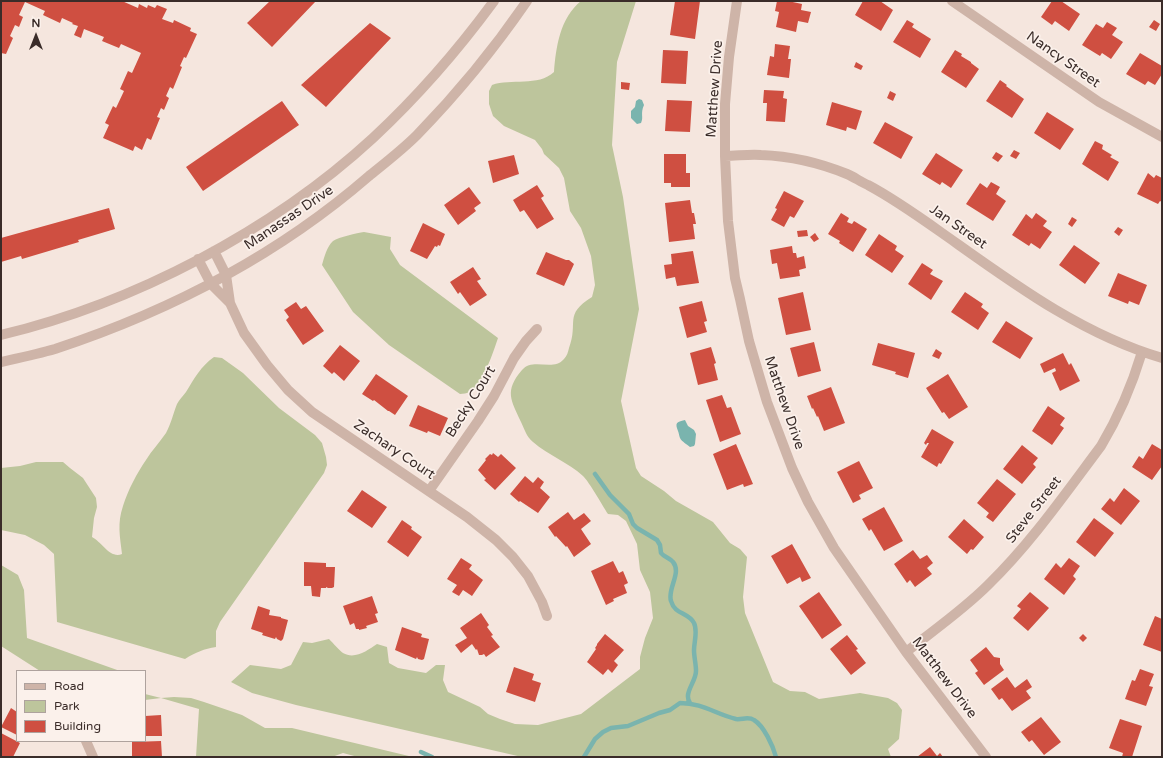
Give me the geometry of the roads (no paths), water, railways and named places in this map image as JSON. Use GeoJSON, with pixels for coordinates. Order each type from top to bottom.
{"type":"FeatureCollection","features":[{"type":"Feature","properties":{"kind":"street","name":"Manassas Drive"},"geometry":{"type":"LineString","coordinates":[[1,335],[30,328],[125,294],[198,260],[254,228],[291,204],[332,173],[373,138],[410,101],[472,30],[494,1]]}},
{"type":"Feature","properties":{"kind":"street","name":"Manassas Drive"},"geometry":{"type":"LineString","coordinates":[[1,362],[54,349],[153,312],[211,284],[306,226],[346,196],[415,136],[478,67],[527,1]]}},
{"type":"Feature","properties":{"kind":"street","name":"Matthew Drive"},"geometry":{"type":"LineString","coordinates":[[737,1],[729,57],[725,104],[725,156],[728,221],[735,278],[749,341],[767,402],[779,436],[805,495],[825,533],[853,577],[906,652],[986,757]]}},
{"type":"Feature","properties":{"kind":"street","name":"Nancy Street"},"geometry":{"type":"LineString","coordinates":[[952,1],[1098,102],[1162,137]]}},
{"type":"Feature","properties":{"kind":"street","name":"Jan Street"},"geometry":{"type":"LineString","coordinates":[[725,156],[780,156],[801,160],[848,174],[907,208],[993,269],[1062,315],[1096,333],[1142,352],[1162,358]]}},
{"type":"Feature","properties":{"kind":"street","name":"Zachary Court"},"geometry":{"type":"LineString","coordinates":[[214,251],[226,275],[230,304]]}},
{"type":"Feature","properties":{"kind":"street","name":"Zachary Court"},"geometry":{"type":"LineString","coordinates":[[198,260],[211,284],[230,304],[244,333],[267,365],[288,390],[312,412],[467,517],[496,540],[513,557],[528,576],[542,602],[547,616]]}},
{"type":"Feature","properties":{"kind":"street","name":"Becky Court"},"geometry":{"type":"LineString","coordinates":[[429,491],[494,396],[514,358],[537,329]]}},
{"type":"Feature","properties":{"kind":"street","name":"Steve Street"},"geometry":{"type":"LineString","coordinates":[[906,652],[961,610],[988,585],[1020,552],[1048,517],[1101,446],[1108,434],[1134,378],[1142,352]]}},
{"type":"Feature","properties":{"kind":"street"},"geometry":{"type":"LineString","coordinates":[[86,742],[93,757]]}},
{"type":"Feature","properties":{"kind":"water"},"geometry":{"type":"Polygon","coordinates":[[[639,99],[642,100],[644,105],[642,111],[642,121],[641,123],[637,124],[631,118],[631,111],[635,107],[636,101],[639,99]]]}},
{"type":"Feature","properties":{"kind":"water"},"geometry":{"type":"Polygon","coordinates":[[[685,420],[688,426],[694,430],[696,434],[694,446],[690,447],[682,441],[680,437],[677,423],[685,420]]]}},
{"type":"Feature","properties":{"kind":"waterway"},"geometry":{"type":"LineString","coordinates":[[595,474],[610,495],[629,514],[633,524],[657,540],[660,545],[661,553],[672,561],[675,566],[676,571],[670,596],[671,601],[675,609],[691,619],[696,629],[694,650],[696,671],[688,695],[690,703]]}},
{"type":"Feature","properties":{"kind":"waterway"},"geometry":{"type":"LineString","coordinates":[[584,757],[595,739],[603,732],[611,728],[628,726],[670,710],[680,703],[696,705],[736,719],[750,718],[754,720],[765,731],[776,757]]}},
{"type":"Feature","properties":{"kind":"waterway"},"geometry":{"type":"LineString","coordinates":[[421,752],[432,757]]}}]}
